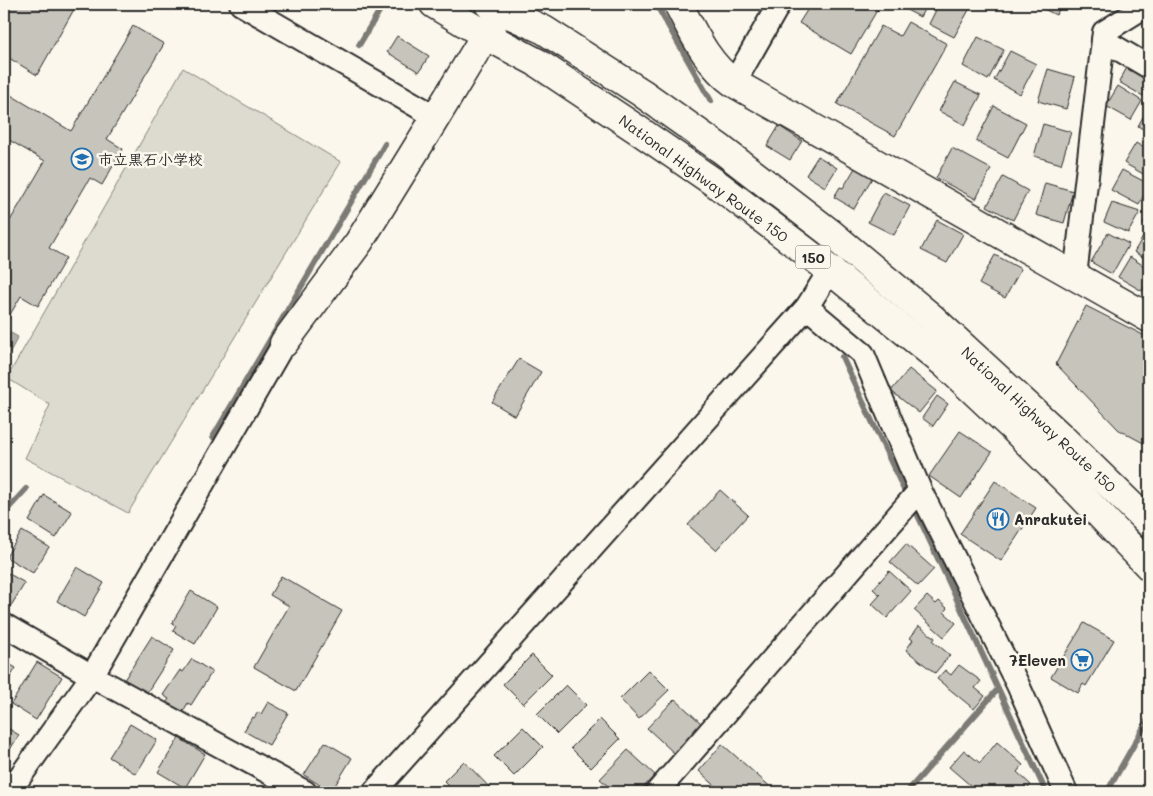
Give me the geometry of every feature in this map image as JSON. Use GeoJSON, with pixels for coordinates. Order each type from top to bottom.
{"type":"FeatureCollection","features":[{"type":"Feature","properties":{"kind":"main road","name":"National Highway Route 150"},"geometry":{"type":"LineString","coordinates":[[434,4],[485,35],[536,62],[638,130],[718,185],[830,270],[945,364],[1080,494],[1149,566]]}},
{"type":"Feature","properties":{"kind":"main road"},"geometry":{"type":"LineString","coordinates":[[678,4],[710,59],[724,76],[734,83],[1149,318]]}},
{"type":"Feature","properties":{"kind":"main road"},"geometry":{"type":"LineString","coordinates":[[284,343],[360,242],[485,35],[498,6]]}},
{"type":"Feature","properties":{"kind":"main road","name":"National Highway Route 150"},"geometry":{"type":"LineString","coordinates":[[498,6],[544,30],[642,93],[742,164],[829,232],[932,318],[1060,436],[1149,523]]}},
{"type":"Feature","properties":{"kind":"street"},"geometry":{"type":"LineString","coordinates":[[241,4],[436,117]]}},
{"type":"Feature","properties":{"kind":"street"},"geometry":{"type":"LineString","coordinates":[[734,83],[779,4]]}},
{"type":"Feature","properties":{"kind":"street"},"geometry":{"type":"LineString","coordinates":[[1075,276],[1104,32],[1149,4]]}},
{"type":"Feature","properties":{"kind":"street"},"geometry":{"type":"LineString","coordinates":[[1103,40],[1149,67]]}},
{"type":"Feature","properties":{"kind":"street"},"geometry":{"type":"LineString","coordinates":[[374,792],[807,307],[830,270]]}},
{"type":"Feature","properties":{"kind":"street"},"geometry":{"type":"LineString","coordinates":[[807,307],[863,354],[920,490],[1018,685],[1066,792]]}},
{"type":"Feature","properties":{"kind":"street"},"geometry":{"type":"LineString","coordinates":[[9,792],[92,676],[284,343]]}},
{"type":"Feature","properties":{"kind":"street"},"geometry":{"type":"LineString","coordinates":[[657,792],[920,490]]}},
{"type":"Feature","properties":{"kind":"street"},"geometry":{"type":"LineString","coordinates":[[4,625],[92,676],[304,792]]}},
{"type":"Feature","properties":{"kind":"shaded area"},"geometry":{"type":"Polygon","coordinates":[[[183,68],[341,162],[128,513],[25,458],[50,405],[7,378],[183,68]]]}},
{"type":"Feature","properties":{"kind":"shaded area"},"geometry":{"type":"Polygon","coordinates":[[[4,329],[18,337],[4,363],[4,329]]]}},
{"type":"Feature","properties":{"kind":"building"},"geometry":{"type":"Polygon","coordinates":[[[4,4],[77,4],[37,75],[4,55],[4,4]]]}},
{"type":"Feature","properties":{"kind":"building"},"geometry":{"type":"Polygon","coordinates":[[[811,4],[873,4],[879,7],[851,54],[799,23],[811,4]]]}},
{"type":"Feature","properties":{"kind":"building"},"geometry":{"type":"Polygon","coordinates":[[[895,4],[927,4],[920,17],[895,4]]]}},
{"type":"Feature","properties":{"kind":"building"},"geometry":{"type":"Polygon","coordinates":[[[939,4],[962,4],[970,8],[954,37],[929,24],[939,4]]]}},
{"type":"Feature","properties":{"kind":"building"},"geometry":{"type":"Polygon","coordinates":[[[1034,4],[1062,4],[1056,15],[1034,4]]]}},
{"type":"Feature","properties":{"kind":"building"},"geometry":{"type":"Polygon","coordinates":[[[908,22],[947,44],[895,136],[837,104],[881,26],[900,36],[908,22]]]}},
{"type":"Feature","properties":{"kind":"building"},"geometry":{"type":"Polygon","coordinates":[[[133,26],[164,44],[107,139],[123,149],[102,185],[90,178],[49,248],[66,258],[38,306],[21,296],[5,323],[4,231],[45,161],[9,140],[4,149],[4,91],[71,131],[133,26]]]}},
{"type":"Feature","properties":{"kind":"building"},"geometry":{"type":"Polygon","coordinates":[[[397,36],[429,56],[419,72],[387,52],[397,36]]]}},
{"type":"Feature","properties":{"kind":"building"},"geometry":{"type":"Polygon","coordinates":[[[978,37],[1004,50],[988,80],[963,66],[978,37]]]}},
{"type":"Feature","properties":{"kind":"building"},"geometry":{"type":"Polygon","coordinates":[[[1010,51],[1036,64],[1020,94],[994,80],[1010,51]]]}},
{"type":"Feature","properties":{"kind":"building"},"geometry":{"type":"Polygon","coordinates":[[[1130,62],[1149,73],[1149,86],[1143,96],[1119,82],[1130,62]]]}},
{"type":"Feature","properties":{"kind":"building"},"geometry":{"type":"Polygon","coordinates":[[[1048,69],[1075,77],[1066,109],[1038,101],[1048,69]]]}},
{"type":"Feature","properties":{"kind":"building"},"geometry":{"type":"Polygon","coordinates":[[[955,82],[981,95],[965,125],[939,111],[955,82]]]}},
{"type":"Feature","properties":{"kind":"building"},"geometry":{"type":"Polygon","coordinates":[[[1118,86],[1142,101],[1131,120],[1106,106],[1118,86]]]}},
{"type":"Feature","properties":{"kind":"building"},"geometry":{"type":"Polygon","coordinates":[[[994,106],[1026,123],[1008,158],[976,141],[994,106]]]}},
{"type":"Feature","properties":{"kind":"building"},"geometry":{"type":"Polygon","coordinates":[[[1149,106],[1149,133],[1138,126],[1149,106]]]}},
{"type":"Feature","properties":{"kind":"building"},"geometry":{"type":"Polygon","coordinates":[[[1043,124],[1071,132],[1061,164],[1034,156],[1043,124]]]}},
{"type":"Feature","properties":{"kind":"building"},"geometry":{"type":"Polygon","coordinates":[[[779,126],[802,141],[790,160],[767,146],[779,126]]]}},
{"type":"Feature","properties":{"kind":"building"},"geometry":{"type":"Polygon","coordinates":[[[1136,143],[1149,151],[1149,167],[1145,175],[1124,163],[1136,143]]]}},
{"type":"Feature","properties":{"kind":"building"},"geometry":{"type":"Polygon","coordinates":[[[952,148],[991,169],[976,199],[936,178],[952,148]]]}},
{"type":"Feature","properties":{"kind":"building"},"geometry":{"type":"Polygon","coordinates":[[[818,156],[837,168],[825,187],[806,175],[818,156]]]}},
{"type":"Feature","properties":{"kind":"building"},"geometry":{"type":"Polygon","coordinates":[[[855,168],[872,178],[854,209],[834,197],[840,187],[843,188],[855,168]]]}},
{"type":"Feature","properties":{"kind":"building"},"geometry":{"type":"Polygon","coordinates":[[[1122,170],[1149,184],[1139,205],[1111,190],[1122,170]]]}},
{"type":"Feature","properties":{"kind":"building"},"geometry":{"type":"Polygon","coordinates":[[[1003,177],[1028,191],[1013,220],[987,206],[1003,177]]]}},
{"type":"Feature","properties":{"kind":"building"},"geometry":{"type":"Polygon","coordinates":[[[1045,183],[1073,191],[1064,223],[1036,215],[1045,183]]]}},
{"type":"Feature","properties":{"kind":"building"},"geometry":{"type":"Polygon","coordinates":[[[884,192],[910,206],[894,235],[868,222],[884,192]]]}},
{"type":"Feature","properties":{"kind":"building"},"geometry":{"type":"Polygon","coordinates":[[[1112,203],[1140,212],[1128,233],[1104,222],[1112,203]]]}},
{"type":"Feature","properties":{"kind":"building"},"geometry":{"type":"Polygon","coordinates":[[[1149,213],[1149,227],[1143,224],[1149,213]]]}},
{"type":"Feature","properties":{"kind":"building"},"geometry":{"type":"Polygon","coordinates":[[[937,220],[963,234],[947,263],[921,250],[937,220]]]}},
{"type":"Feature","properties":{"kind":"building"},"geometry":{"type":"Polygon","coordinates":[[[1146,232],[1149,234],[1149,261],[1134,252],[1146,232]]]}},
{"type":"Feature","properties":{"kind":"building"},"geometry":{"type":"Polygon","coordinates":[[[1108,233],[1129,244],[1112,274],[1091,262],[1108,233]]]}},
{"type":"Feature","properties":{"kind":"building"},"geometry":{"type":"Polygon","coordinates":[[[995,255],[1021,269],[1005,298],[979,284],[995,255]]]}},
{"type":"Feature","properties":{"kind":"building"},"geometry":{"type":"Polygon","coordinates":[[[1130,257],[1149,269],[1149,279],[1142,291],[1118,277],[1130,257]]]}},
{"type":"Feature","properties":{"kind":"building"},"geometry":{"type":"Polygon","coordinates":[[[1086,306],[1149,338],[1149,446],[1119,430],[1056,364],[1086,306]]]}},
{"type":"Feature","properties":{"kind":"building"},"geometry":{"type":"Polygon","coordinates":[[[519,359],[541,372],[515,416],[492,402],[519,359]]]}},
{"type":"Feature","properties":{"kind":"building"},"geometry":{"type":"Polygon","coordinates":[[[909,369],[937,391],[919,413],[891,391],[909,369]]]}},
{"type":"Feature","properties":{"kind":"building"},"geometry":{"type":"Polygon","coordinates":[[[937,396],[948,404],[933,426],[922,418],[937,396]]]}},
{"type":"Feature","properties":{"kind":"building"},"geometry":{"type":"Polygon","coordinates":[[[960,431],[992,452],[961,498],[929,476],[960,431]]]}},
{"type":"Feature","properties":{"kind":"building"},"geometry":{"type":"Polygon","coordinates":[[[995,481],[1036,508],[1001,561],[960,534],[995,481]]]}},
{"type":"Feature","properties":{"kind":"building"},"geometry":{"type":"Polygon","coordinates":[[[720,490],[748,515],[716,550],[688,525],[720,490]]]}},
{"type":"Feature","properties":{"kind":"building"},"geometry":{"type":"Polygon","coordinates":[[[44,495],[72,512],[56,538],[29,521],[44,495]]]}},
{"type":"Feature","properties":{"kind":"building"},"geometry":{"type":"Polygon","coordinates":[[[22,531],[49,547],[33,573],[6,557],[22,531]]]}},
{"type":"Feature","properties":{"kind":"building"},"geometry":{"type":"Polygon","coordinates":[[[906,544],[934,569],[918,586],[890,562],[906,544]]]}},
{"type":"Feature","properties":{"kind":"building"},"geometry":{"type":"Polygon","coordinates":[[[77,567],[104,583],[84,617],[57,601],[77,567]]]}},
{"type":"Feature","properties":{"kind":"building"},"geometry":{"type":"Polygon","coordinates":[[[4,571],[25,583],[9,609],[4,606],[4,571]]]}},
{"type":"Feature","properties":{"kind":"building"},"geometry":{"type":"Polygon","coordinates":[[[889,571],[911,591],[887,618],[872,604],[880,595],[873,589],[889,571]]]}},
{"type":"Feature","properties":{"kind":"building"},"geometry":{"type":"Polygon","coordinates":[[[281,576],[342,611],[296,691],[254,667],[289,606],[270,595],[281,576]]]}},
{"type":"Feature","properties":{"kind":"building"},"geometry":{"type":"Polygon","coordinates":[[[191,591],[217,607],[195,644],[173,631],[176,626],[172,623],[191,591]]]}},
{"type":"Feature","properties":{"kind":"building"},"geometry":{"type":"Polygon","coordinates":[[[927,596],[936,604],[939,601],[947,608],[944,612],[956,623],[944,637],[914,610],[927,596]]]}},
{"type":"Feature","properties":{"kind":"building"},"geometry":{"type":"Polygon","coordinates":[[[1084,623],[1114,640],[1086,686],[1083,684],[1078,693],[1051,677],[1084,623]]]}},
{"type":"Feature","properties":{"kind":"building"},"geometry":{"type":"Polygon","coordinates":[[[919,626],[935,638],[933,641],[950,655],[935,673],[906,650],[913,640],[910,638],[919,626]]]}},
{"type":"Feature","properties":{"kind":"building"},"geometry":{"type":"Polygon","coordinates":[[[152,636],[174,650],[146,694],[124,680],[152,636]]]}},
{"type":"Feature","properties":{"kind":"building"},"geometry":{"type":"Polygon","coordinates":[[[532,655],[552,675],[523,704],[503,684],[532,655]]]}},
{"type":"Feature","properties":{"kind":"building"},"geometry":{"type":"Polygon","coordinates":[[[192,659],[212,672],[191,705],[188,703],[182,713],[166,703],[169,699],[163,695],[180,670],[183,672],[192,659]]]}},
{"type":"Feature","properties":{"kind":"building"},"geometry":{"type":"Polygon","coordinates":[[[4,661],[16,668],[4,687],[4,661]]]}},
{"type":"Feature","properties":{"kind":"building"},"geometry":{"type":"Polygon","coordinates":[[[37,662],[62,677],[36,720],[11,704],[37,662]]]}},
{"type":"Feature","properties":{"kind":"building"},"geometry":{"type":"Polygon","coordinates":[[[959,665],[981,681],[975,688],[985,696],[974,709],[937,679],[945,670],[951,675],[959,665]]]}},
{"type":"Feature","properties":{"kind":"building"},"geometry":{"type":"Polygon","coordinates":[[[649,670],[669,690],[639,719],[620,699],[649,670]]]}},
{"type":"Feature","properties":{"kind":"building"},"geometry":{"type":"Polygon","coordinates":[[[566,685],[586,705],[557,734],[537,714],[566,685]]]}},
{"type":"Feature","properties":{"kind":"building"},"geometry":{"type":"Polygon","coordinates":[[[675,699],[702,724],[674,753],[647,728],[675,699]]]}},
{"type":"Feature","properties":{"kind":"building"},"geometry":{"type":"Polygon","coordinates":[[[268,702],[288,713],[269,745],[244,731],[252,717],[254,718],[258,712],[261,714],[268,702]]]}},
{"type":"Feature","properties":{"kind":"building"},"geometry":{"type":"Polygon","coordinates":[[[600,719],[620,739],[591,768],[571,748],[600,719]]]}},
{"type":"Feature","properties":{"kind":"building"},"geometry":{"type":"Polygon","coordinates":[[[130,724],[157,740],[136,774],[109,757],[130,724]]]}},
{"type":"Feature","properties":{"kind":"building"},"geometry":{"type":"Polygon","coordinates":[[[4,726],[19,735],[4,759],[4,726]]]}},
{"type":"Feature","properties":{"kind":"building"},"geometry":{"type":"Polygon","coordinates":[[[523,727],[543,747],[514,776],[494,756],[523,727]]]}},
{"type":"Feature","properties":{"kind":"building"},"geometry":{"type":"Polygon","coordinates":[[[179,738],[205,754],[185,788],[158,772],[179,738]]]}},
{"type":"Feature","properties":{"kind":"building"},"geometry":{"type":"Polygon","coordinates":[[[325,742],[352,758],[331,792],[304,775],[325,742]]]}},
{"type":"Feature","properties":{"kind":"building"},"geometry":{"type":"Polygon","coordinates":[[[997,742],[1023,765],[1017,772],[1031,785],[1024,792],[999,792],[993,787],[989,792],[978,792],[949,767],[964,750],[980,763],[997,742]]]}},
{"type":"Feature","properties":{"kind":"building"},"geometry":{"type":"Polygon","coordinates":[[[722,744],[775,792],[722,792],[699,771],[722,744]]]}},
{"type":"Feature","properties":{"kind":"building"},"geometry":{"type":"Polygon","coordinates":[[[628,750],[655,775],[639,792],[615,792],[600,779],[628,750]]]}},
{"type":"Feature","properties":{"kind":"building"},"geometry":{"type":"Polygon","coordinates":[[[464,761],[492,792],[455,792],[444,781],[464,761]]]}},
{"type":"Feature","properties":{"kind":"waterway"},"geometry":{"type":"LineString","coordinates":[[656,4],[711,101]]}},
{"type":"Feature","properties":{"kind":"waterway"},"geometry":{"type":"LineString","coordinates":[[359,45],[383,5]]}},
{"type":"Feature","properties":{"kind":"waterway"},"geometry":{"type":"LineString","coordinates":[[213,437],[385,144]]}},
{"type":"Feature","properties":{"kind":"waterway"},"geometry":{"type":"LineString","coordinates":[[842,357],[906,494]]}},
{"type":"Feature","properties":{"kind":"waterway"},"geometry":{"type":"LineString","coordinates":[[4,513],[26,489]]}},
{"type":"Feature","properties":{"kind":"waterway"},"geometry":{"type":"LineString","coordinates":[[916,511],[1046,792]]}},
{"type":"Feature","properties":{"kind":"waterway"},"geometry":{"type":"LineString","coordinates":[[907,792],[998,689]]}},
{"type":"Feature","properties":{"kind":"waterway"},"geometry":{"type":"LineString","coordinates":[[1107,792],[1149,718]]}},
{"type":"Feature","properties":{"kind":"place","name":"市立黒石小学校"},"geometry":{"type":"Point","coordinates":[82,159]}},
{"type":"Feature","properties":{"kind":"place","name":"Anrakutei"},"geometry":{"type":"Point","coordinates":[998,519]}},
{"type":"Feature","properties":{"kind":"place","name":"7Eleven"},"geometry":{"type":"Point","coordinates":[1082,660]}}]}
